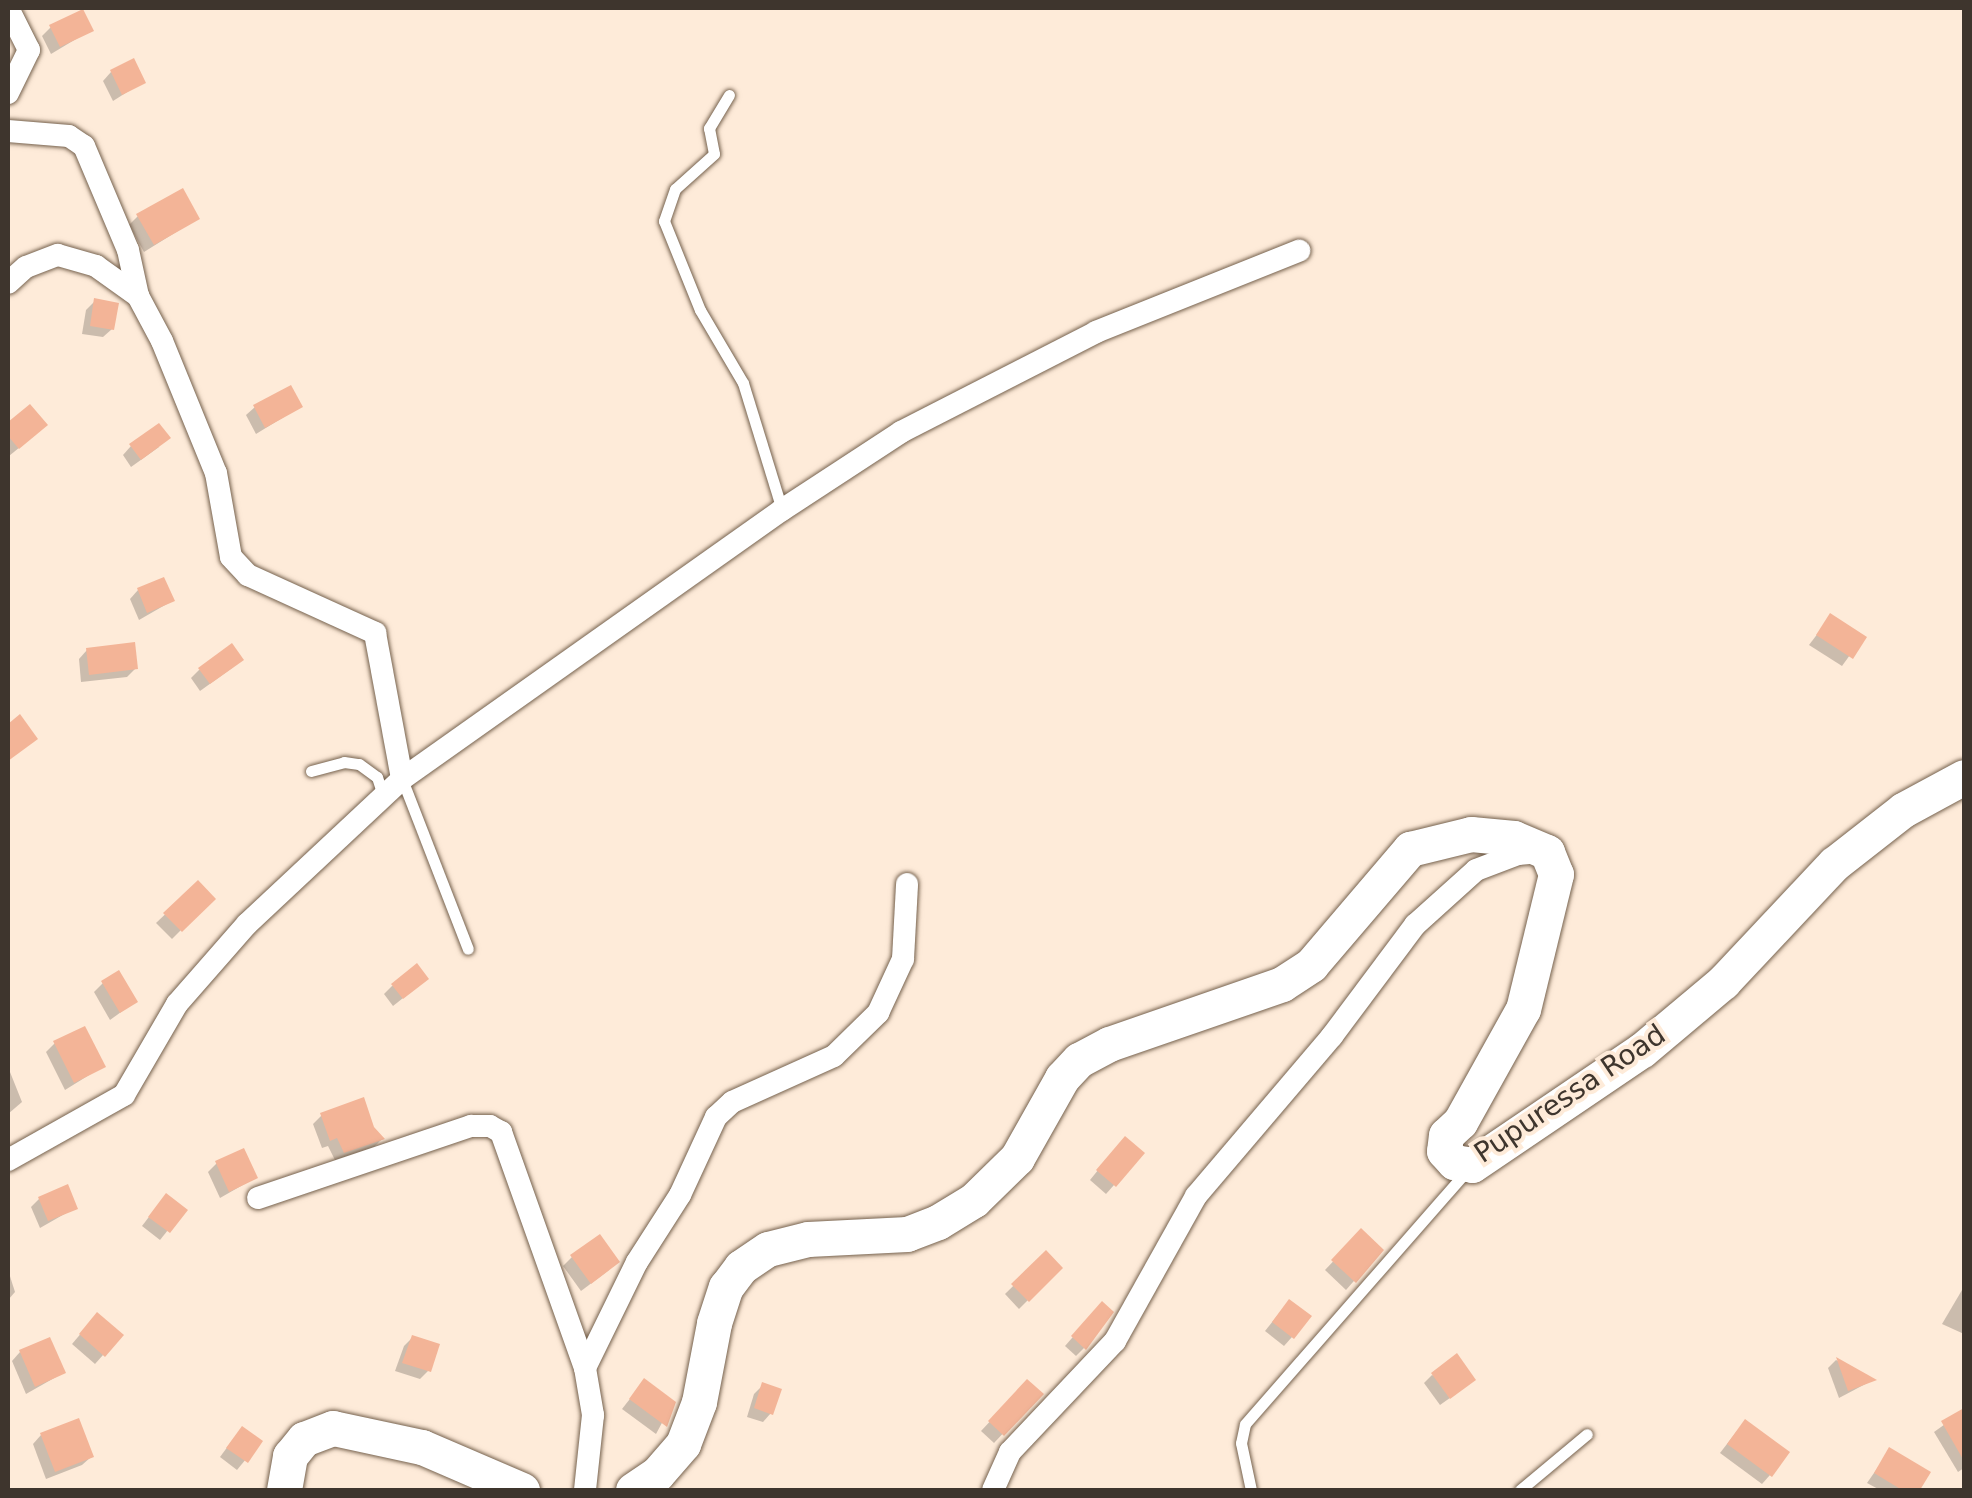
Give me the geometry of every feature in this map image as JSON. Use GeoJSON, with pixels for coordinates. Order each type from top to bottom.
{"type":"FeatureCollection","features":[{"type":"Feature","properties":{"kind":"main road","name":"Pupuressa Road"},"geometry":{"type":"LineString","coordinates":[[1547,852],[1556,884],[1523,1009],[1460,1122],[1446,1135],[1444,1150],[1454,1162],[1472,1165],[1642,1050],[1722,982],[1834,864],[1903,810],[1964,777]]}},
{"type":"Feature","properties":{"kind":"main road"},"geometry":{"type":"LineString","coordinates":[[633,1490],[657,1474],[683,1444],[699,1402],[720,1305],[741,1267],[768,1249],[808,1239],[906,1234],[938,1222],[974,1200],[1017,1158],[1062,1078],[1080,1060],[1109,1044],[1282,984],[1311,965],[1410,849],[1470,834],[1514,838],[1547,852]]}},
{"type":"Feature","properties":{"kind":"main road"},"geometry":{"type":"LineString","coordinates":[[284,1490],[290,1456],[304,1439],[333,1428],[422,1447],[522,1490]]}},
{"type":"Feature","properties":{"kind":"street"},"geometry":{"type":"LineString","coordinates":[[8,8],[29,50],[8,93]]}},
{"type":"Feature","properties":{"kind":"street"},"geometry":{"type":"LineString","coordinates":[[8,131],[69,136],[84,146],[128,250],[138,296],[162,341],[216,473],[230,557],[248,575],[375,633],[402,779]]}},
{"type":"Feature","properties":{"kind":"street"},"geometry":{"type":"LineString","coordinates":[[8,1160],[124,1095],[189,991],[247,924],[382,795],[782,510],[901,432],[1096,332],[1298,251]]}},
{"type":"Feature","properties":{"kind":"street"},"geometry":{"type":"LineString","coordinates":[[8,283],[26,267],[58,255],[96,266],[138,296]]}},
{"type":"Feature","properties":{"kind":"street"},"geometry":{"type":"LineString","coordinates":[[993,1490],[1010,1452],[1115,1341],[1196,1196],[1332,1036],[1415,924],[1476,870],[1518,854],[1547,852]]}},
{"type":"Feature","properties":{"kind":"street"},"geometry":{"type":"LineString","coordinates":[[585,1368],[637,1262],[680,1196],[716,1117],[732,1102],[834,1056],[878,1013],[903,960],[907,884]]}},
{"type":"Feature","properties":{"kind":"street"},"geometry":{"type":"LineString","coordinates":[[258,1198],[470,1126],[490,1126],[501,1132],[585,1368],[594,1415],[586,1490]]}},
{"type":"Feature","properties":{"kind":"lane"},"geometry":{"type":"LineString","coordinates":[[729,95],[709,128],[714,154],[675,188],[664,220],[700,310],[744,383],[782,510]]}},
{"type":"Feature","properties":{"kind":"lane"},"geometry":{"type":"LineString","coordinates":[[311,770],[344,762],[359,764],[377,777],[382,795]]}},
{"type":"Feature","properties":{"kind":"lane"},"geometry":{"type":"LineString","coordinates":[[402,779],[468,948]]}},
{"type":"Feature","properties":{"kind":"lane"},"geometry":{"type":"LineString","coordinates":[[1251,1490],[1241,1442],[1246,1424],[1472,1165]]}},
{"type":"Feature","properties":{"kind":"lane"},"geometry":{"type":"LineString","coordinates":[[1520,1490],[1587,1434]]}},
{"type":"Feature","properties":{"kind":"building"},"geometry":{"type":"Polygon","coordinates":[[[83,9],[94,31],[60,47],[49,25],[83,9]]]}},
{"type":"Feature","properties":{"kind":"building"},"geometry":{"type":"Polygon","coordinates":[[[134,58],[146,83],[122,95],[110,70],[134,58]]]}},
{"type":"Feature","properties":{"kind":"building"},"geometry":{"type":"Polygon","coordinates":[[[183,188],[200,219],[154,245],[136,214],[183,188]]]}},
{"type":"Feature","properties":{"kind":"building"},"geometry":{"type":"Polygon","coordinates":[[[94,298],[119,303],[114,330],[90,326],[94,298]]]}},
{"type":"Feature","properties":{"kind":"building"},"geometry":{"type":"Polygon","coordinates":[[[291,385],[303,407],[265,428],[253,405],[291,385]]]}},
{"type":"Feature","properties":{"kind":"building"},"geometry":{"type":"Polygon","coordinates":[[[30,404],[48,425],[19,449],[8,436],[8,422],[30,404]]]}},
{"type":"Feature","properties":{"kind":"building"},"geometry":{"type":"Polygon","coordinates":[[[159,423],[171,438],[141,460],[129,444],[159,423]]]}},
{"type":"Feature","properties":{"kind":"building"},"geometry":{"type":"Polygon","coordinates":[[[164,577],[175,601],[147,613],[137,588],[164,577]]]}},
{"type":"Feature","properties":{"kind":"building"},"geometry":{"type":"Polygon","coordinates":[[[1830,613],[1867,637],[1853,659],[1816,635],[1830,613]]]}},
{"type":"Feature","properties":{"kind":"building"},"geometry":{"type":"Polygon","coordinates":[[[135,642],[138,669],[89,675],[86,648],[135,642]]]}},
{"type":"Feature","properties":{"kind":"building"},"geometry":{"type":"Polygon","coordinates":[[[232,643],[244,660],[210,684],[198,668],[232,643]]]}},
{"type":"Feature","properties":{"kind":"building"},"geometry":{"type":"Polygon","coordinates":[[[20,714],[38,739],[8,761],[8,724],[20,714]]]}},
{"type":"Feature","properties":{"kind":"building"},"geometry":{"type":"Polygon","coordinates":[[[198,880],[216,899],[182,932],[163,913],[198,880]]]}},
{"type":"Feature","properties":{"kind":"building"},"geometry":{"type":"Polygon","coordinates":[[[417,963],[429,979],[403,999],[391,984],[417,963]]]}},
{"type":"Feature","properties":{"kind":"building"},"geometry":{"type":"Polygon","coordinates":[[[119,970],[138,1002],[120,1013],[101,981],[119,970]]]}},
{"type":"Feature","properties":{"kind":"building"},"geometry":{"type":"Polygon","coordinates":[[[85,1026],[106,1067],[74,1083],[53,1041],[85,1026]]]}},
{"type":"Feature","properties":{"kind":"building"},"geometry":{"type":"Polygon","coordinates":[[[364,1097],[374,1127],[385,1139],[344,1153],[337,1138],[330,1141],[320,1113],[364,1097]]]}},
{"type":"Feature","properties":{"kind":"building"},"geometry":{"type":"Polygon","coordinates":[[[1125,1136],[1145,1153],[1116,1187],[1096,1170],[1125,1136]]]}},
{"type":"Feature","properties":{"kind":"building"},"geometry":{"type":"Polygon","coordinates":[[[244,1148],[258,1178],[229,1192],[215,1161],[244,1148]]]}},
{"type":"Feature","properties":{"kind":"building"},"geometry":{"type":"Polygon","coordinates":[[[68,1184],[78,1209],[48,1221],[38,1197],[68,1184]]]}},
{"type":"Feature","properties":{"kind":"building"},"geometry":{"type":"Polygon","coordinates":[[[166,1193],[188,1210],[170,1233],[148,1217],[166,1193]]]}},
{"type":"Feature","properties":{"kind":"building"},"geometry":{"type":"Polygon","coordinates":[[[1361,1228],[1384,1250],[1356,1283],[1331,1260],[1361,1228]]]}},
{"type":"Feature","properties":{"kind":"building"},"geometry":{"type":"Polygon","coordinates":[[[600,1234],[620,1262],[591,1284],[570,1255],[600,1234]]]}},
{"type":"Feature","properties":{"kind":"building"},"geometry":{"type":"Polygon","coordinates":[[[1046,1250],[1063,1268],[1029,1302],[1011,1284],[1046,1250]]]}},
{"type":"Feature","properties":{"kind":"building"},"geometry":{"type":"Polygon","coordinates":[[[1289,1299],[1312,1316],[1294,1339],[1272,1322],[1289,1299]]]}},
{"type":"Feature","properties":{"kind":"building"},"geometry":{"type":"Polygon","coordinates":[[[1102,1301],[1114,1312],[1086,1350],[1071,1336],[1102,1301]]]}},
{"type":"Feature","properties":{"kind":"building"},"geometry":{"type":"Polygon","coordinates":[[[97,1312],[124,1335],[105,1357],[79,1334],[97,1312]]]}},
{"type":"Feature","properties":{"kind":"building"},"geometry":{"type":"Polygon","coordinates":[[[412,1335],[440,1344],[431,1372],[402,1363],[412,1335]]]}},
{"type":"Feature","properties":{"kind":"building"},"geometry":{"type":"Polygon","coordinates":[[[50,1337],[66,1373],[35,1387],[19,1350],[50,1337]]]}},
{"type":"Feature","properties":{"kind":"building"},"geometry":{"type":"Polygon","coordinates":[[[1457,1353],[1476,1380],[1450,1399],[1431,1373],[1457,1353]]]}},
{"type":"Feature","properties":{"kind":"building"},"geometry":{"type":"Polygon","coordinates":[[[1836,1357],[1877,1380],[1848,1391],[1836,1357]]]}},
{"type":"Feature","properties":{"kind":"building"},"geometry":{"type":"Polygon","coordinates":[[[644,1378],[676,1402],[667,1427],[629,1399],[644,1378]]]}},
{"type":"Feature","properties":{"kind":"building"},"geometry":{"type":"Polygon","coordinates":[[[1027,1379],[1044,1394],[1004,1436],[988,1421],[1027,1379]]]}},
{"type":"Feature","properties":{"kind":"building"},"geometry":{"type":"Polygon","coordinates":[[[762,1382],[782,1389],[773,1415],[754,1408],[762,1382]]]}},
{"type":"Feature","properties":{"kind":"building"},"geometry":{"type":"Polygon","coordinates":[[[1964,1408],[1964,1461],[1941,1421],[1964,1408]]]}},
{"type":"Feature","properties":{"kind":"building"},"geometry":{"type":"Polygon","coordinates":[[[79,1418],[94,1457],[55,1472],[40,1433],[79,1418]]]}},
{"type":"Feature","properties":{"kind":"building"},"geometry":{"type":"Polygon","coordinates":[[[1745,1419],[1790,1452],[1772,1477],[1727,1444],[1745,1419]]]}},
{"type":"Feature","properties":{"kind":"building"},"geometry":{"type":"Polygon","coordinates":[[[242,1426],[263,1441],[248,1463],[226,1448],[242,1426]]]}},
{"type":"Feature","properties":{"kind":"building"},"geometry":{"type":"Polygon","coordinates":[[[1889,1447],[1931,1472],[1920,1490],[1902,1490],[1874,1473],[1889,1447]]]}}]}
